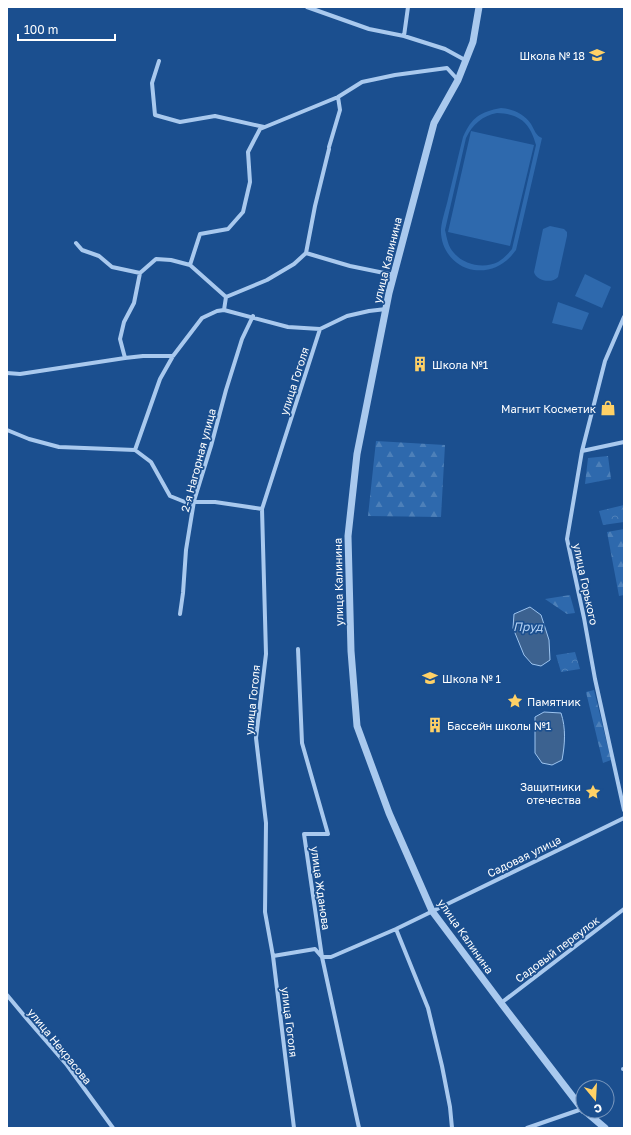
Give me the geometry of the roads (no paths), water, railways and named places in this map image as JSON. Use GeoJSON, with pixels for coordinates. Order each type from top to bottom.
{"type":"FeatureCollection","features":[{"type":"Feature","properties":{"kind":"street"},"geometry":{"type":"LineString","coordinates":[[307,7],[369,29],[404,36],[445,49],[465,60]]}},
{"type":"Feature","properties":{"kind":"street"},"geometry":{"type":"LineString","coordinates":[[404,36],[408,7]]}},
{"type":"Feature","properties":{"kind":"street","name":"улица Калинина"},"geometry":{"type":"LineString","coordinates":[[479,7],[473,42],[458,80],[434,122],[394,275],[357,454],[348,536],[351,651],[358,726],[389,813],[432,911],[575,1100]]}},
{"type":"Feature","properties":{"kind":"street"},"geometry":{"type":"LineString","coordinates":[[159,61],[152,83],[154,115],[180,122],[214,116],[264,128]]}},
{"type":"Feature","properties":{"kind":"street"},"geometry":{"type":"LineString","coordinates":[[190,265],[200,234],[228,229],[243,212],[250,182],[248,152],[260,129],[338,97],[362,82],[395,75],[447,68],[458,80]]}},
{"type":"Feature","properties":{"kind":"street"},"geometry":{"type":"LineString","coordinates":[[226,297],[267,280],[294,264],[306,253],[319,189],[340,110],[338,97]]}},
{"type":"Feature","properties":{"kind":"street"},"geometry":{"type":"LineString","coordinates":[[76,243],[82,250],[99,256],[112,267],[140,273]]}},
{"type":"Feature","properties":{"kind":"street"},"geometry":{"type":"LineString","coordinates":[[306,253],[350,266],[394,275]]}},
{"type":"Feature","properties":{"kind":"street"},"geometry":{"type":"LineString","coordinates":[[125,358],[120,339],[124,322],[134,302],[140,273],[156,259],[171,260],[190,265],[226,297]]}},
{"type":"Feature","properties":{"kind":"street"},"geometry":{"type":"LineString","coordinates":[[224,310],[226,297]]}},
{"type":"Feature","properties":{"kind":"street"},"geometry":{"type":"LineString","coordinates":[[135,450],[160,379],[173,356],[202,318],[224,310],[253,316],[288,327],[320,329],[347,316],[369,311],[386,310]]}},
{"type":"Feature","properties":{"kind":"street","name":"2-я Нагорная улица"},"geometry":{"type":"LineString","coordinates":[[180,614],[186,550],[194,501],[242,339],[253,316]]}},
{"type":"Feature","properties":{"kind":"street","name":"улица Горького"},"geometry":{"type":"LineString","coordinates":[[624,317],[606,361],[582,451],[567,539],[595,679],[624,810]]}},
{"type":"Feature","properties":{"kind":"street","name":"улица Гоголя"},"geometry":{"type":"LineString","coordinates":[[294,1128],[273,956],[265,912],[266,824],[256,738],[266,654],[262,509],[320,329]]}},
{"type":"Feature","properties":{"kind":"street"},"geometry":{"type":"LineString","coordinates":[[7,373],[20,374],[143,356],[173,356]]}},
{"type":"Feature","properties":{"kind":"street"},"geometry":{"type":"LineString","coordinates":[[7,430],[29,439],[60,447],[135,450],[151,462],[170,496],[185,502],[215,502],[262,509]]}},
{"type":"Feature","properties":{"kind":"street"},"geometry":{"type":"LineString","coordinates":[[582,451],[624,442]]}},
{"type":"Feature","properties":{"kind":"street","name":"улица Жданова"},"geometry":{"type":"LineString","coordinates":[[298,649],[302,744],[328,834],[304,834],[322,957],[359,1128]]}},
{"type":"Feature","properties":{"kind":"street","name":"Садовая улица"},"geometry":{"type":"LineString","coordinates":[[322,957],[330,957],[396,929],[624,818]]}},
{"type":"Feature","properties":{"kind":"street","name":"Садовый переулок"},"geometry":{"type":"LineString","coordinates":[[501,1004],[624,909]]}},
{"type":"Feature","properties":{"kind":"street"},"geometry":{"type":"LineString","coordinates":[[396,929],[428,1008],[442,1066],[450,1107],[452,1128]]}},
{"type":"Feature","properties":{"kind":"street"},"geometry":{"type":"LineString","coordinates":[[273,956],[315,949],[322,957]]}},
{"type":"Feature","properties":{"kind":"street","name":"улица Некрасова"},"geometry":{"type":"LineString","coordinates":[[7,994],[67,1065],[113,1128]]}},
{"type":"Feature","properties":{"kind":"street"},"geometry":{"type":"LineString","coordinates":[[527,1128],[575,1113]]}},
{"type":"Feature","properties":{"kind":"street","name":"улица Калинина"},"geometry":{"type":"LineString","coordinates":[[594,1119],[605,1128]]}},
{"type":"Feature","properties":{"kind":"water","name":"Пруд"},"geometry":{"type":"Polygon","coordinates":[[[530,607],[541,615],[549,640],[550,660],[541,666],[532,664],[524,655],[513,628],[514,614],[530,607]]]}},
{"type":"Feature","properties":{"kind":"water"},"geometry":{"type":"Polygon","coordinates":[[[544,712],[561,713],[564,724],[562,760],[552,765],[542,763],[535,753],[535,717],[544,712]]]}},
{"type":"Feature","properties":{"kind":"place","name":"Школа № 18"},"geometry":{"type":"Point","coordinates":[597,55]}},
{"type":"Feature","properties":{"kind":"place","name":"Школа №1"},"geometry":{"type":"Point","coordinates":[420,364]}},
{"type":"Feature","properties":{"kind":"place","name":"Магнит Косметик"},"geometry":{"type":"Point","coordinates":[608,408]}},
{"type":"Feature","properties":{"kind":"place","name":"Школа № 1"},"geometry":{"type":"Point","coordinates":[430,678]}},
{"type":"Feature","properties":{"kind":"place","name":"Памятник"},"geometry":{"type":"Point","coordinates":[515,701]}},
{"type":"Feature","properties":{"kind":"place","name":"Бассейн школы №1"},"geometry":{"type":"Point","coordinates":[435,725]}},
{"type":"Feature","properties":{"kind":"place","name":"Защитники отечества"},"geometry":{"type":"Point","coordinates":[593,792]}}]}
